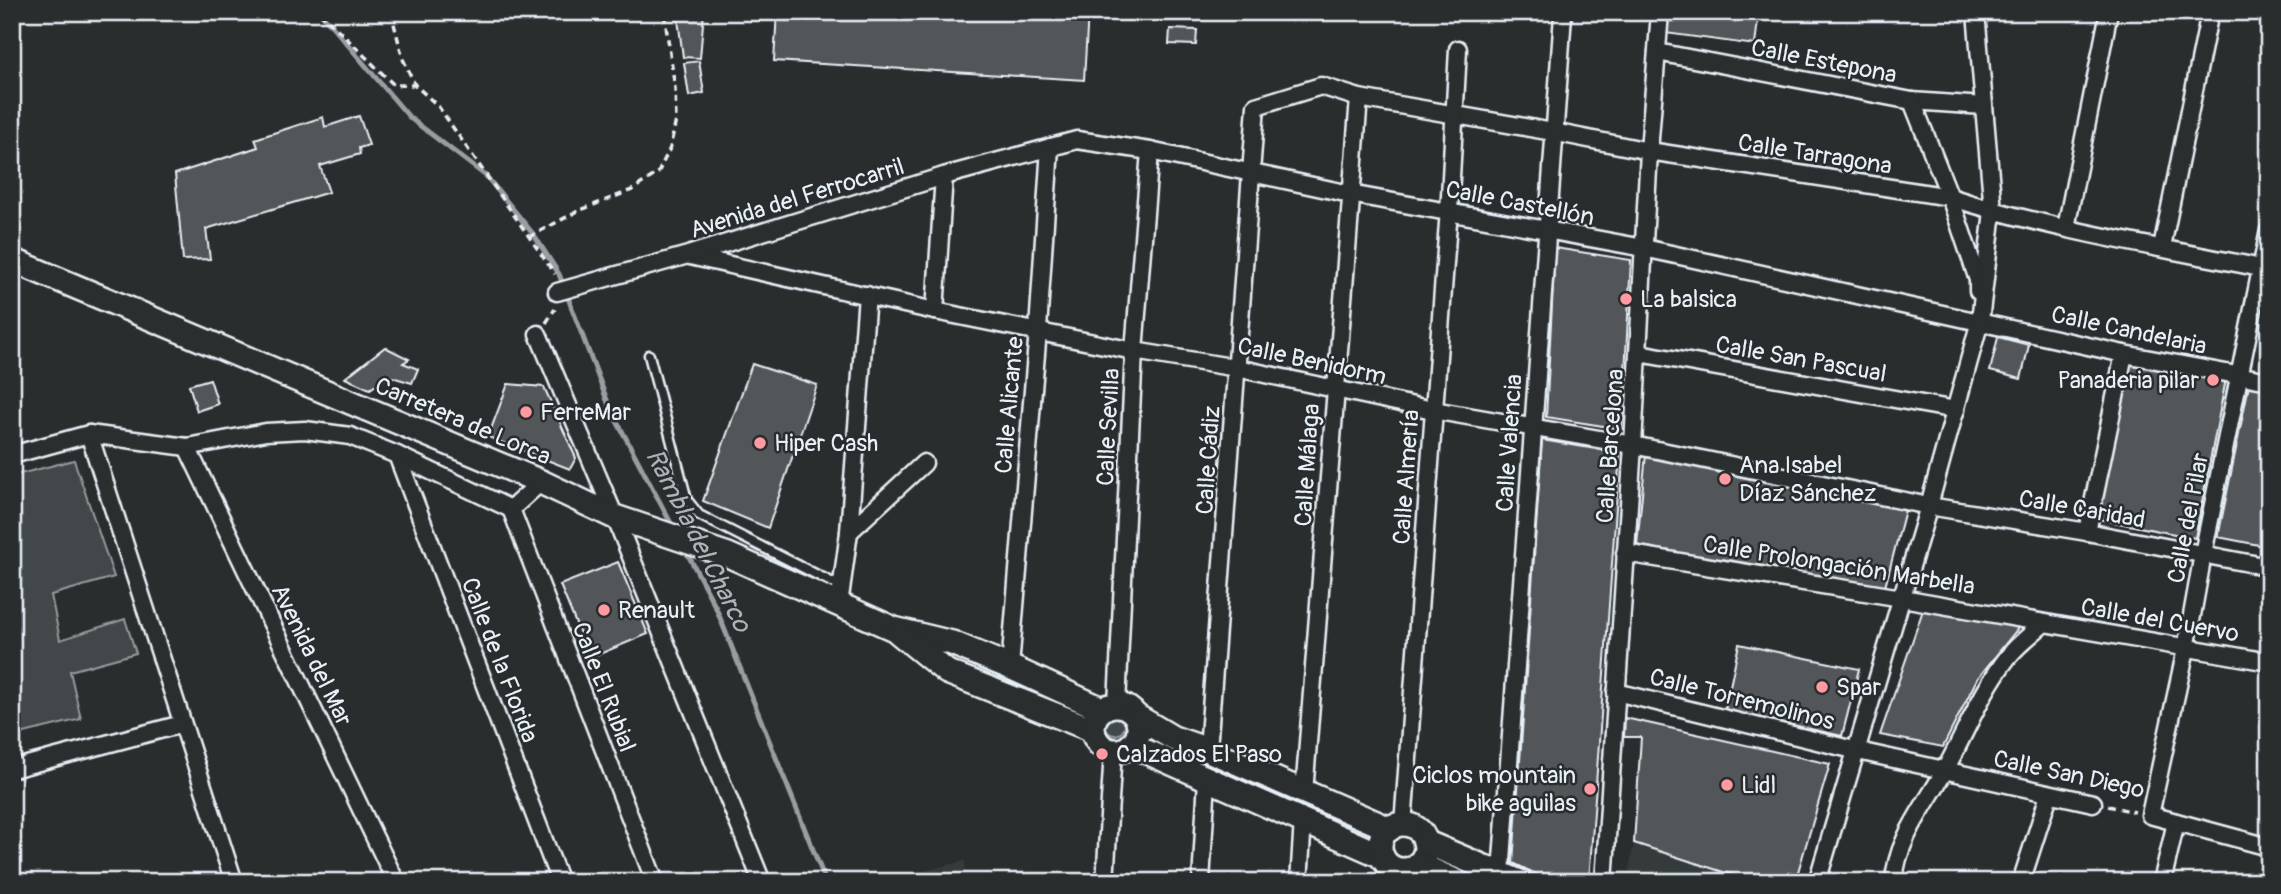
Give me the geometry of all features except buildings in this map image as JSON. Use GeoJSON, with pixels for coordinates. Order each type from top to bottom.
{"type":"FeatureCollection","features":[{"type":"Feature","properties":{"kind":"main road","name":"Carretera de Lorca"},"geometry":{"type":"LineString","coordinates":[[12,260],[541,482],[622,520],[840,596],[894,629],[947,672],[1112,715]]}},
{"type":"Feature","properties":{"kind":"main road","name":"Carretera de Lorca"},"geometry":{"type":"LineString","coordinates":[[894,629],[952,643],[1112,715],[1208,750],[1304,793],[1397,827],[1415,828],[1425,842],[1510,878]]}},
{"type":"Feature","properties":{"kind":"main road"},"geometry":{"type":"LineString","coordinates":[[1122,748],[1137,737],[1139,729],[1112,715],[1098,743],[1107,750],[1122,748],[1207,779],[1382,856],[1389,865],[1407,872],[1457,882]]}},
{"type":"Feature","properties":{"kind":"main road"},"geometry":{"type":"LineString","coordinates":[[1382,856],[1382,839],[1397,827]]}},
{"type":"Feature","properties":{"kind":"main road"},"geometry":{"type":"LineString","coordinates":[[1407,872],[1425,853],[1425,842]]}},
{"type":"Feature","properties":{"kind":"street","name":"Calle Barcelona"},"geometry":{"type":"LineString","coordinates":[[1604,882],[1660,12]]}},
{"type":"Feature","properties":{"kind":"street"},"geometry":{"type":"LineString","coordinates":[[1817,882],[1858,751],[1980,321],[1993,211],[1976,12]]}},
{"type":"Feature","properties":{"kind":"street"},"geometry":{"type":"LineString","coordinates":[[2066,228],[2109,12]]}},
{"type":"Feature","properties":{"kind":"street"},"geometry":{"type":"LineString","coordinates":[[2162,247],[2210,12]]}},
{"type":"Feature","properties":{"kind":"street","name":"Calle Valencia"},"geometry":{"type":"LineString","coordinates":[[1510,878],[1532,426],[1563,15]]}},
{"type":"Feature","properties":{"kind":"street","name":"Calle Almería"},"geometry":{"type":"LineString","coordinates":[[1397,827],[1449,212],[1458,48]]}},
{"type":"Feature","properties":{"kind":"street","name":"Calle Estepona"},"geometry":{"type":"LineString","coordinates":[[1657,52],[1912,101],[1984,106]]}},
{"type":"Feature","properties":{"kind":"street","name":"Calle Tarragona"},"geometry":{"type":"LineString","coordinates":[[1252,173],[1256,106],[1321,86],[1359,98],[1649,151],[1950,197],[1993,211],[2066,228],[2261,268]]}},
{"type":"Feature","properties":{"kind":"street","name":"Calle Málaga"},"geometry":{"type":"LineString","coordinates":[[1304,793],[1359,98]]}},
{"type":"Feature","properties":{"kind":"street"},"geometry":{"type":"LineString","coordinates":[[1912,101],[1950,197],[1978,280],[1980,321]]}},
{"type":"Feature","properties":{"kind":"street","name":"Calle Castellón"},"geometry":{"type":"LineString","coordinates":[[1050,147],[1077,141],[1150,151],[1350,194],[1644,248],[1980,321]]}},
{"type":"Feature","properties":{"kind":"street","name":"Avenida del Ferrocarril"},"geometry":{"type":"LineString","coordinates":[[557,292],[688,256],[944,176],[1050,147]]}},
{"type":"Feature","properties":{"kind":"street","name":"Calle Alicante"},"geometry":{"type":"LineString","coordinates":[[1010,667],[1050,147]]}},
{"type":"Feature","properties":{"kind":"street","name":"Calle Sevilla"},"geometry":{"type":"LineString","coordinates":[[1112,715],[1134,351],[1150,151]]}},
{"type":"Feature","properties":{"kind":"street","name":"Calle Cádiz"},"geometry":{"type":"LineString","coordinates":[[1208,750],[1252,173]]}},
{"type":"Feature","properties":{"kind":"street"},"geometry":{"type":"LineString","coordinates":[[935,311],[944,176]]}},
{"type":"Feature","properties":{"kind":"street","name":"Calle del Pilar"},"geometry":{"type":"LineString","coordinates":[[2150,815],[2186,649],[2269,230]]}},
{"type":"Feature","properties":{"kind":"street","name":"Calle Benidorm"},"geometry":{"type":"LineString","coordinates":[[688,256],[935,311],[1134,351],[1237,368],[1433,410],[1633,445],[1929,506]]}},
{"type":"Feature","properties":{"kind":"street"},"geometry":{"type":"LineString","coordinates":[[840,596],[849,532],[867,295]]}},
{"type":"Feature","properties":{"kind":"street","name":"Calle Candelaria"},"geometry":{"type":"LineString","coordinates":[[1980,321],[2123,354],[2269,381]]}},
{"type":"Feature","properties":{"kind":"street"},"geometry":{"type":"LineString","coordinates":[[538,334],[622,520],[762,882]]}},
{"type":"Feature","properties":{"kind":"street","name":"Calle San Pascual"},"geometry":{"type":"LineString","coordinates":[[1639,353],[1956,410]]}},
{"type":"Feature","properties":{"kind":"street"},"geometry":{"type":"LineString","coordinates":[[2087,532],[2123,354]]}},
{"type":"Feature","properties":{"kind":"street"},"geometry":{"type":"LineString","coordinates":[[12,455],[89,434],[187,447],[265,432],[304,430],[350,436],[397,455],[511,509],[541,482]]}},
{"type":"Feature","properties":{"kind":"street"},"geometry":{"type":"LineString","coordinates":[[89,434],[234,882]]}},
{"type":"Feature","properties":{"kind":"street","name":"Avenida del Mar"},"geometry":{"type":"LineString","coordinates":[[187,447],[396,882]]}},
{"type":"Feature","properties":{"kind":"street","name":"Calle de la Florida"},"geometry":{"type":"LineString","coordinates":[[397,455],[560,882]]}},
{"type":"Feature","properties":{"kind":"street"},"geometry":{"type":"LineString","coordinates":[[849,532],[924,463]]}},
{"type":"Feature","properties":{"kind":"street","name":"Calle Caridad"},"geometry":{"type":"LineString","coordinates":[[1929,506],[2087,532],[2269,567]]}},
{"type":"Feature","properties":{"kind":"street","name":"Calle El Rubial"},"geometry":{"type":"LineString","coordinates":[[511,509],[655,882]]}},
{"type":"Feature","properties":{"kind":"street","name":"Calle Prolongación Marbella"},"geometry":{"type":"LineString","coordinates":[[1625,553],[1902,597],[2044,623]]}},
{"type":"Feature","properties":{"kind":"street"},"geometry":{"type":"LineString","coordinates":[[1894,882],[1895,866],[1907,836],[1984,694],[2009,655],[2044,623]]}},
{"type":"Feature","properties":{"kind":"street","name":"Calle del Cuervo"},"geometry":{"type":"LineString","coordinates":[[2044,623],[2269,662]]}},
{"type":"Feature","properties":{"kind":"street","name":"Calle Torremolinos"},"geometry":{"type":"LineString","coordinates":[[1616,692],[1858,751]]}},
{"type":"Feature","properties":{"kind":"street"},"geometry":{"type":"LineString","coordinates":[[12,769],[182,724]]}},
{"type":"Feature","properties":{"kind":"street"},"geometry":{"type":"LineString","coordinates":[[1105,882],[1122,748]]}},
{"type":"Feature","properties":{"kind":"street","name":"Calle San Diego"},"geometry":{"type":"LineString","coordinates":[[1858,751],[2093,803]]}},
{"type":"Feature","properties":{"kind":"street"},"geometry":{"type":"LineString","coordinates":[[1201,882],[1207,779]]}},
{"type":"Feature","properties":{"kind":"street"},"geometry":{"type":"LineString","coordinates":[[2021,882],[2049,795]]}},
{"type":"Feature","properties":{"kind":"street","name":"Calle San Diego"},"geometry":{"type":"LineString","coordinates":[[2150,815],[2269,847]]}},
{"type":"Feature","properties":{"kind":"street"},"geometry":{"type":"LineString","coordinates":[[1299,882],[1303,821]]}},
{"type":"Feature","properties":{"kind":"street"},"geometry":{"type":"LineString","coordinates":[[2162,882],[2176,822]]}},
{"type":"Feature","properties":{"kind":"lane"},"geometry":{"type":"LineString","coordinates":[[649,355],[687,500],[699,515],[840,596]]}},
{"type":"Feature","properties":{"kind":"path"},"geometry":{"type":"LineString","coordinates":[[320,12],[394,85],[415,85]]}},
{"type":"Feature","properties":{"kind":"path"},"geometry":{"type":"LineString","coordinates":[[391,12],[403,59],[415,85],[438,106],[556,276],[558,306],[538,334]]}},
{"type":"Feature","properties":{"kind":"path"},"geometry":{"type":"LineString","coordinates":[[528,237],[578,211],[632,190],[658,173],[670,148],[677,120],[664,12]]}},
{"type":"Feature","properties":{"kind":"path","name":"Calle San Diego"},"geometry":{"type":"LineString","coordinates":[[2093,803],[2150,815]]}},
{"type":"Feature","properties":{"kind":"shaded area"},"geometry":{"type":"Polygon","coordinates":[[[74,460],[114,577],[51,595],[60,640],[125,619],[136,653],[70,671],[81,719],[12,736],[12,476],[74,460]]]}},
{"type":"Feature","properties":{"kind":"shaded area"},"geometry":{"type":"Polygon","coordinates":[[[1115,715],[1122,718],[1125,725],[1122,732],[1115,735],[1108,732],[1105,725],[1108,718],[1115,715]]]}},
{"type":"Feature","properties":{"kind":"shaded area"},"geometry":{"type":"Polygon","coordinates":[[[1634,843],[1754,882],[1627,882],[1634,843]]]}},
{"type":"Feature","properties":{"kind":"shaded area"},"geometry":{"type":"Polygon","coordinates":[[[965,861],[965,882],[882,881],[965,861]]]}},
{"type":"Feature","properties":{"kind":"waterway","name":"Rambla del Charco"},"geometry":{"type":"LineString","coordinates":[[320,12],[410,118],[486,176],[534,235],[559,274],[610,408],[674,529]]}},
{"type":"Feature","properties":{"kind":"waterway","name":"Rambla del Charco"},"geometry":{"type":"LineString","coordinates":[[684,547],[716,608],[826,882]]}},
{"type":"Feature","properties":{"kind":"place","name":"La balsica"},"geometry":{"type":"Point","coordinates":[1626,299]}},
{"type":"Feature","properties":{"kind":"place","name":"Panaderia pilar"},"geometry":{"type":"Point","coordinates":[2213,380]}},
{"type":"Feature","properties":{"kind":"place","name":"FerreMar"},"geometry":{"type":"Point","coordinates":[526,412]}},
{"type":"Feature","properties":{"kind":"place","name":"Hiper Cash"},"geometry":{"type":"Point","coordinates":[760,443]}},
{"type":"Feature","properties":{"kind":"place","name":"Ana Isabel Díaz Sánchez"},"geometry":{"type":"Point","coordinates":[1725,479]}},
{"type":"Feature","properties":{"kind":"place","name":"Renault"},"geometry":{"type":"Point","coordinates":[604,610]}},
{"type":"Feature","properties":{"kind":"place","name":"Spar"},"geometry":{"type":"Point","coordinates":[1822,687]}},
{"type":"Feature","properties":{"kind":"place","name":"Calzados El Paso"},"geometry":{"type":"Point","coordinates":[1102,754]}},
{"type":"Feature","properties":{"kind":"place","name":"Lidl"},"geometry":{"type":"Point","coordinates":[1727,785]}},
{"type":"Feature","properties":{"kind":"place","name":"Ciclos mountain bike aguilas"},"geometry":{"type":"Point","coordinates":[1590,789]}}]}
